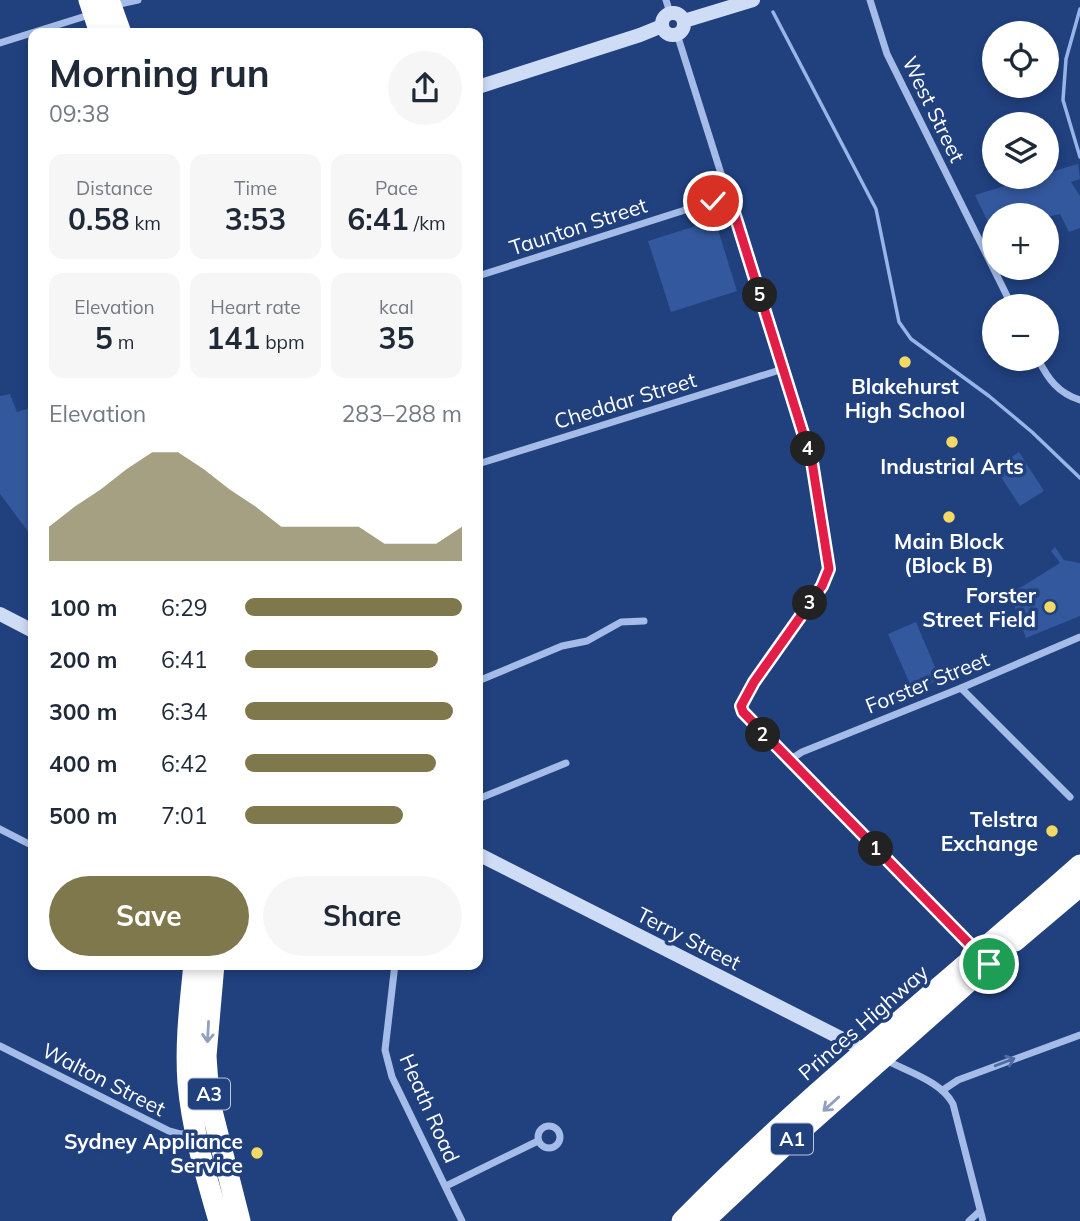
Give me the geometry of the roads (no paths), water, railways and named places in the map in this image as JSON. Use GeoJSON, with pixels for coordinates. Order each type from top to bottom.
{"type":"FeatureCollection","features":[{"type":"Feature","properties":{"kind":"highway"},"geometry":{"type":"LineString","coordinates":[[100,11],[116,28]]}},
{"type":"Feature","properties":{"kind":"highway","name":"Princes Highway"},"geometry":{"type":"LineString","coordinates":[[682,1221],[984,959],[1080,865]]}},
{"type":"Feature","properties":{"kind":"highway","name":"Princes Highway"},"geometry":{"type":"LineString","coordinates":[[984,959],[1080,886]]}},
{"type":"Feature","properties":{"kind":"highway","name":"A3"},"geometry":{"type":"LineString","coordinates":[[193,970],[187,1031],[188,1085],[195,1133],[219,1221]]}},
{"type":"Feature","properties":{"kind":"highway","name":"A3"},"geometry":{"type":"LineString","coordinates":[[213,970],[206,1056],[209,1099],[240,1221]]}},
{"type":"Feature","properties":{"kind":"highway","name":"Princes Highway"},"geometry":{"type":"LineString","coordinates":[[704,1221],[874,1055]]}},
{"type":"Feature","properties":{"kind":"street"},"geometry":{"type":"LineString","coordinates":[[47,28],[138,0]]}},
{"type":"Feature","properties":{"kind":"street"},"geometry":{"type":"LineString","coordinates":[[753,0],[680,28],[668,34],[662,26],[662,19],[668,6],[677,13],[680,28],[729,196],[812,462],[829,569],[822,586],[754,682],[741,706],[746,717],[788,761],[984,959]]}},
{"type":"Feature","properties":{"kind":"street","name":"West Street"},"geometry":{"type":"LineString","coordinates":[[870,0],[887,54],[1006,294]]}},
{"type":"Feature","properties":{"kind":"street"},"geometry":{"type":"LineString","coordinates":[[483,85],[662,26]]}},
{"type":"Feature","properties":{"kind":"street"},"geometry":{"type":"LineString","coordinates":[[0,43],[28,34]]}},
{"type":"Feature","properties":{"kind":"street","name":"Taunton Street"},"geometry":{"type":"LineString","coordinates":[[483,274],[729,196]]}},
{"type":"Feature","properties":{"kind":"street","name":"Cheddar Street"},"geometry":{"type":"LineString","coordinates":[[483,462],[783,369]]}},
{"type":"Feature","properties":{"kind":"street"},"geometry":{"type":"LineString","coordinates":[[1045,371],[1059,390],[1080,400]]}},
{"type":"Feature","properties":{"kind":"street"},"geometry":{"type":"LineString","coordinates":[[0,614],[28,628]]}},
{"type":"Feature","properties":{"kind":"street"},"geometry":{"type":"LineString","coordinates":[[483,679],[562,646],[587,641],[621,622],[644,621]]}},
{"type":"Feature","properties":{"kind":"street","name":"Forster Street"},"geometry":{"type":"LineString","coordinates":[[788,761],[802,752],[1080,637]]}},
{"type":"Feature","properties":{"kind":"street"},"geometry":{"type":"LineString","coordinates":[[961,688],[1070,797]]}},
{"type":"Feature","properties":{"kind":"street"},"geometry":{"type":"LineString","coordinates":[[483,797],[566,763]]}},
{"type":"Feature","properties":{"kind":"street"},"geometry":{"type":"LineString","coordinates":[[0,829],[28,843]]}},
{"type":"Feature","properties":{"kind":"street","name":"Terry Street"},"geometry":{"type":"LineString","coordinates":[[483,857],[874,1055]]}},
{"type":"Feature","properties":{"kind":"street","name":"Heath Road"},"geometry":{"type":"LineString","coordinates":[[395,970],[386,1059],[392,1077],[462,1221]]}},
{"type":"Feature","properties":{"kind":"street"},"geometry":{"type":"LineString","coordinates":[[943,1090],[958,1080],[1080,1035]]}},
{"type":"Feature","properties":{"kind":"street","name":"Walton Street"},"geometry":{"type":"LineString","coordinates":[[0,1046],[169,1132],[195,1133]]}},
{"type":"Feature","properties":{"kind":"street"},"geometry":{"type":"LineString","coordinates":[[874,1055],[943,1090],[953,1104],[983,1221]]}},
{"type":"Feature","properties":{"kind":"street"},"geometry":{"type":"LineString","coordinates":[[446,1186],[538,1141]]}},
{"type":"Feature","properties":{"kind":"street"},"geometry":{"type":"LineString","coordinates":[[970,1221],[980,1211]]}},
{"type":"Feature","properties":{"kind":"waterway"},"geometry":{"type":"LineString","coordinates":[[1080,9],[1066,59],[1063,100],[1080,157]]}},
{"type":"Feature","properties":{"kind":"waterway"},"geometry":{"type":"LineString","coordinates":[[773,12],[876,209],[899,322],[911,339],[989,396],[1080,478]]}},
{"type":"Feature","properties":{"kind":"place","name":"Blakehurst High School"},"geometry":{"type":"Point","coordinates":[905,362]}},
{"type":"Feature","properties":{"kind":"place","name":"Industrial Arts"},"geometry":{"type":"Point","coordinates":[952,442]}},
{"type":"Feature","properties":{"kind":"place","name":"Main Block (Block B)"},"geometry":{"type":"Point","coordinates":[949,517]}},
{"type":"Feature","properties":{"kind":"place","name":"Forster Street Field"},"geometry":{"type":"Point","coordinates":[1050,607]}},
{"type":"Feature","properties":{"kind":"place","name":"Telstra Exchange"},"geometry":{"type":"Point","coordinates":[1052,831]}},
{"type":"Feature","properties":{"kind":"place","name":"Sydney Appliance Service"},"geometry":{"type":"Point","coordinates":[257,1153]}}]}
